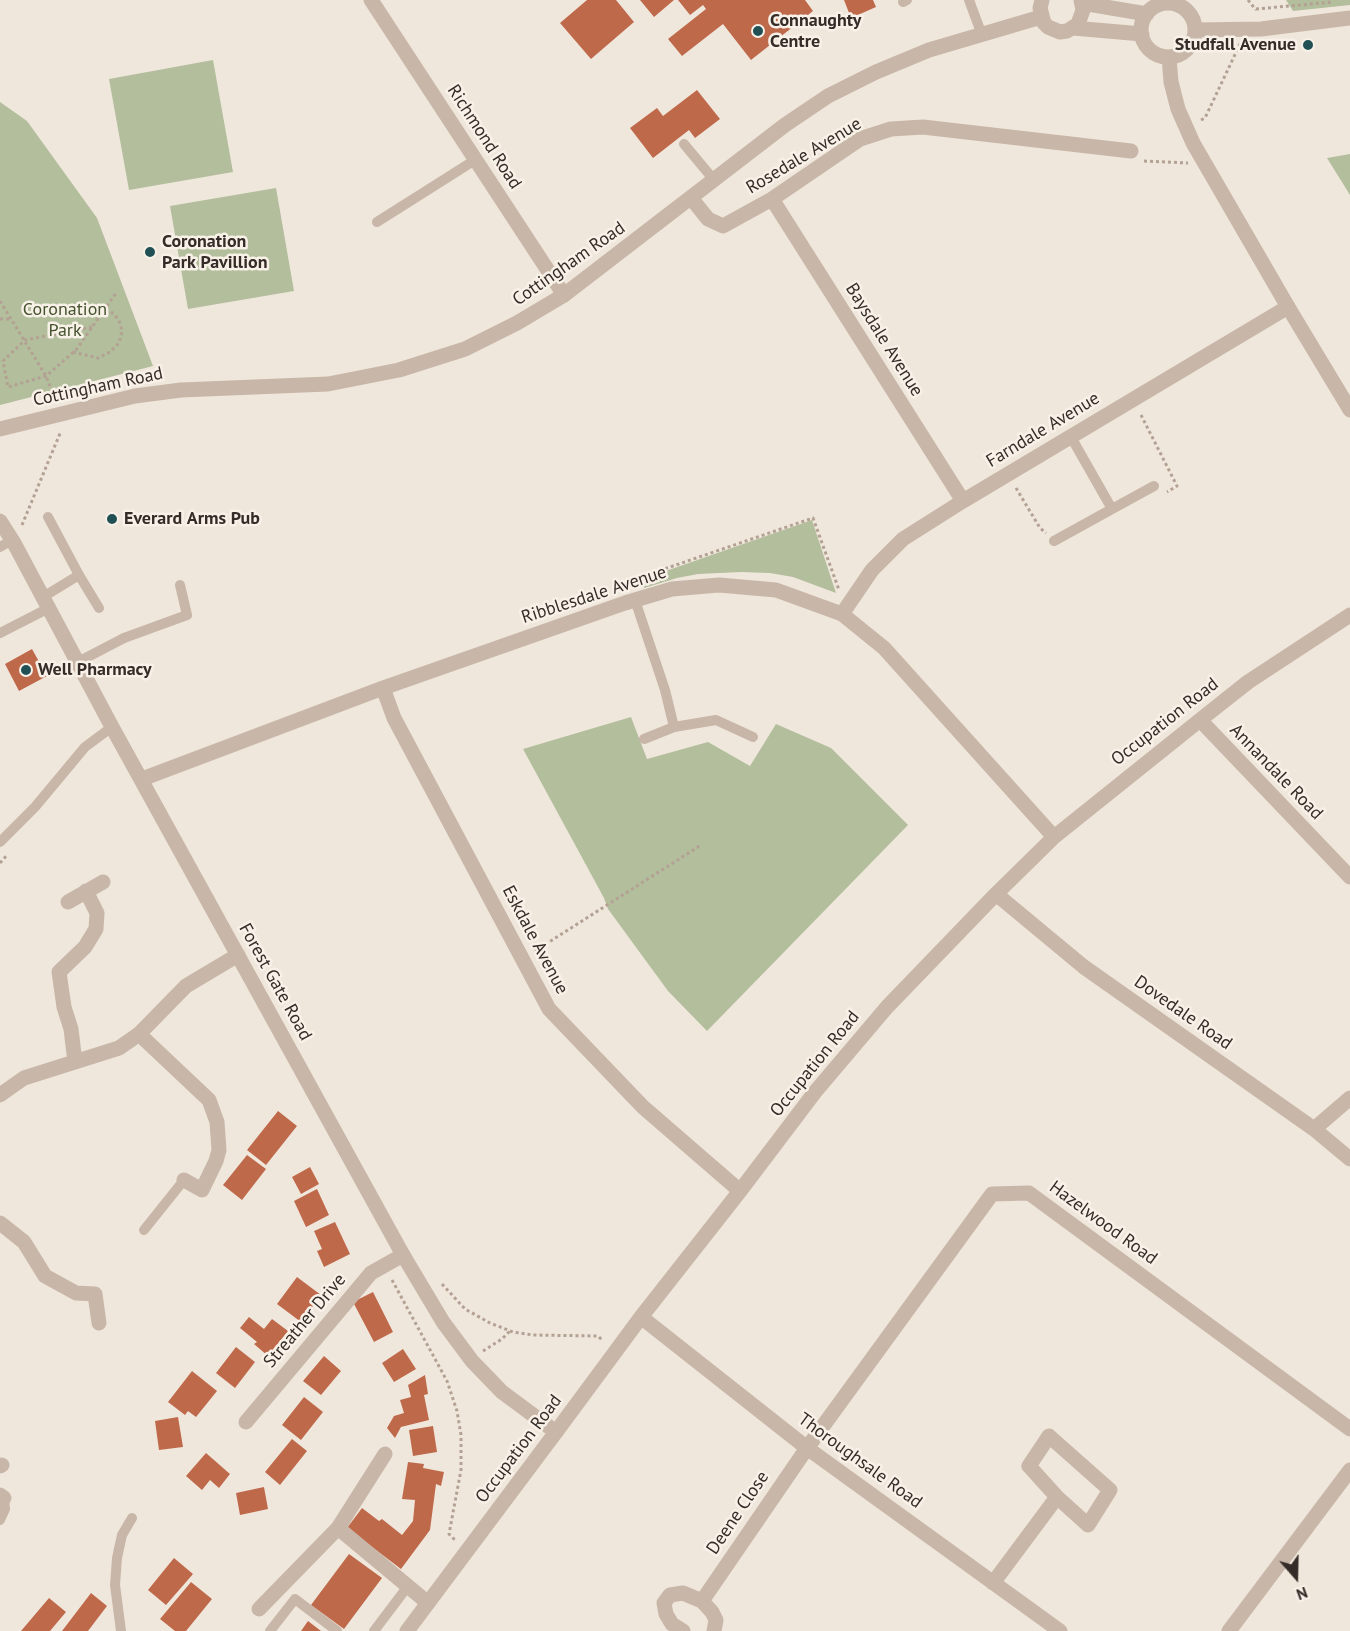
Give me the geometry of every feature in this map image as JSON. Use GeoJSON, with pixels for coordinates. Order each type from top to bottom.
{"type":"FeatureCollection","features":[{"type":"Feature","properties":{"kind":"street","name":"Richmond Road"},"geometry":{"type":"LineString","coordinates":[[371,0],[564,295]]}},
{"type":"Feature","properties":{"kind":"street"},"geometry":{"type":"LineString","coordinates":[[1042,0],[1041,17],[1044,23],[1054,30],[1067,31],[1073,28],[1082,17],[1081,2],[1147,14]]}},
{"type":"Feature","properties":{"kind":"street"},"geometry":{"type":"LineString","coordinates":[[1160,5],[1177,5],[1190,15],[1195,30],[1190,46],[1177,56],[1169,57],[1154,53],[1144,41],[1142,34],[1143,20],[1147,14],[1160,5]]}},
{"type":"Feature","properties":{"kind":"street","name":"Cottingham Road"},"geometry":{"type":"LineString","coordinates":[[0,429],[135,396],[181,390],[328,384],[399,370],[465,350],[564,295],[785,125],[828,96],[876,72],[929,50],[1041,17]]}},
{"type":"Feature","properties":{"kind":"street"},"geometry":{"type":"LineString","coordinates":[[1195,30],[1303,26],[1350,18]]}},
{"type":"Feature","properties":{"kind":"street"},"geometry":{"type":"LineString","coordinates":[[1073,28],[1142,34]]}},
{"type":"Feature","properties":{"kind":"street"},"geometry":{"type":"LineString","coordinates":[[1169,57],[1174,95],[1187,129],[1288,307],[1350,410]]}},
{"type":"Feature","properties":{"kind":"street","name":"Rosedale Avenue"},"geometry":{"type":"LineString","coordinates":[[691,198],[708,219],[723,226],[772,199],[860,140],[891,129],[922,127],[1131,151]]}},
{"type":"Feature","properties":{"kind":"street","name":"Baysdale Avenue"},"geometry":{"type":"LineString","coordinates":[[772,199],[963,501]]}},
{"type":"Feature","properties":{"kind":"street","name":"Farndale Avenue"},"geometry":{"type":"LineString","coordinates":[[846,608],[872,570],[903,539],[1288,307]]}},
{"type":"Feature","properties":{"kind":"street","name":"Forest Gate Road"},"geometry":{"type":"LineString","coordinates":[[0,520],[6,543],[46,603],[112,727],[442,1322],[471,1359],[502,1392],[556,1432]]}},
{"type":"Feature","properties":{"kind":"street","name":"Ribblesdale Avenue"},"geometry":{"type":"LineString","coordinates":[[142,779],[382,688],[638,599],[672,589],[719,585],[776,590],[846,608],[1054,837]]}},
{"type":"Feature","properties":{"kind":"street","name":"Occupation Road"},"geometry":{"type":"LineString","coordinates":[[407,1631],[641,1317],[815,1092],[887,1007],[1054,837],[1248,682],[1350,615]]}},
{"type":"Feature","properties":{"kind":"street","name":"Eskdale Avenue"},"geometry":{"type":"LineString","coordinates":[[382,688],[394,718],[549,1009],[643,1107],[740,1191]]}},
{"type":"Feature","properties":{"kind":"street","name":"Annandale Road"},"geometry":{"type":"LineString","coordinates":[[1200,720],[1350,878]]}},
{"type":"Feature","properties":{"kind":"street"},"geometry":{"type":"LineString","coordinates":[[68,902],[104,882]]}},
{"type":"Feature","properties":{"kind":"street"},"geometry":{"type":"LineString","coordinates":[[75,1062],[72,1029],[64,1007],[59,972],[85,947],[96,929],[97,913],[86,891]]}},
{"type":"Feature","properties":{"kind":"street","name":"Dovedale Road"},"geometry":{"type":"LineString","coordinates":[[996,894],[1084,967],[1314,1129],[1350,1159]]}},
{"type":"Feature","properties":{"kind":"street"},"geometry":{"type":"LineString","coordinates":[[0,1095],[24,1078],[119,1048],[139,1034],[186,986],[238,955]]}},
{"type":"Feature","properties":{"kind":"street"},"geometry":{"type":"LineString","coordinates":[[139,1034],[209,1100],[217,1122],[219,1150],[202,1190],[184,1180]]}},
{"type":"Feature","properties":{"kind":"street"},"geometry":{"type":"LineString","coordinates":[[1314,1129],[1350,1098]]}},
{"type":"Feature","properties":{"kind":"street","name":"Hazelwood Road"},"geometry":{"type":"LineString","coordinates":[[807,1448],[992,1194],[1029,1193],[1350,1429]]}},
{"type":"Feature","properties":{"kind":"street"},"geometry":{"type":"LineString","coordinates":[[0,1223],[24,1242],[45,1276],[76,1293],[95,1294],[99,1323]]}},
{"type":"Feature","properties":{"kind":"street","name":"Streather Drive"},"geometry":{"type":"LineString","coordinates":[[246,1422],[371,1273],[403,1255]]}},
{"type":"Feature","properties":{"kind":"street","name":"Thoroughsale Road"},"geometry":{"type":"LineString","coordinates":[[641,1317],[807,1448],[1059,1631]]}},
{"type":"Feature","properties":{"kind":"street"},"geometry":{"type":"LineString","coordinates":[[1049,1436],[1110,1490],[1088,1525],[1057,1497],[1029,1466],[1049,1436]]}},
{"type":"Feature","properties":{"kind":"street","name":"Deene Close"},"geometry":{"type":"LineString","coordinates":[[702,1600],[807,1448]]}},
{"type":"Feature","properties":{"kind":"street"},"geometry":{"type":"LineString","coordinates":[[259,1609],[338,1528],[386,1454]]}},
{"type":"Feature","properties":{"kind":"street"},"geometry":{"type":"LineString","coordinates":[[1229,1631],[1350,1470]]}},
{"type":"Feature","properties":{"kind":"street"},"geometry":{"type":"LineString","coordinates":[[993,1583],[1057,1497]]}},
{"type":"Feature","properties":{"kind":"street"},"geometry":{"type":"LineString","coordinates":[[338,1528],[428,1603]]}},
{"type":"Feature","properties":{"kind":"street"},"geometry":{"type":"LineString","coordinates":[[683,1631],[672,1624],[666,1614],[664,1603],[670,1595],[683,1593],[702,1600],[716,1620],[714,1631]]}},
{"type":"Feature","properties":{"kind":"lane"},"geometry":{"type":"LineString","coordinates":[[969,0],[982,35]]}},
{"type":"Feature","properties":{"kind":"lane"},"geometry":{"type":"LineString","coordinates":[[684,144],[714,180]]}},
{"type":"Feature","properties":{"kind":"lane"},"geometry":{"type":"LineString","coordinates":[[377,222],[475,160]]}},
{"type":"Feature","properties":{"kind":"lane"},"geometry":{"type":"LineString","coordinates":[[1071,437],[1112,509]]}},
{"type":"Feature","properties":{"kind":"lane"},"geometry":{"type":"LineString","coordinates":[[1054,541],[1154,486]]}},
{"type":"Feature","properties":{"kind":"lane"},"geometry":{"type":"LineString","coordinates":[[48,517],[99,608]]}},
{"type":"Feature","properties":{"kind":"lane"},"geometry":{"type":"LineString","coordinates":[[2,628],[46,603],[79,575]]}},
{"type":"Feature","properties":{"kind":"lane"},"geometry":{"type":"LineString","coordinates":[[78,662],[124,638],[187,615],[180,585]]}},
{"type":"Feature","properties":{"kind":"lane"},"geometry":{"type":"LineString","coordinates":[[638,599],[674,727]]}},
{"type":"Feature","properties":{"kind":"lane"},"geometry":{"type":"LineString","coordinates":[[644,739],[674,727],[716,720],[753,737]]}},
{"type":"Feature","properties":{"kind":"lane"},"geometry":{"type":"LineString","coordinates":[[0,842],[35,807],[85,747],[112,727]]}},
{"type":"Feature","properties":{"kind":"lane"},"geometry":{"type":"LineString","coordinates":[[144,1230],[184,1180]]}},
{"type":"Feature","properties":{"kind":"lane"},"geometry":{"type":"LineString","coordinates":[[0,1520],[4,1509],[2,1497]]}},
{"type":"Feature","properties":{"kind":"lane"},"geometry":{"type":"LineString","coordinates":[[121,1631],[115,1585],[117,1558],[122,1535],[132,1518]]}},
{"type":"Feature","properties":{"kind":"lane"},"geometry":{"type":"LineString","coordinates":[[374,1631],[408,1586]]}},
{"type":"Feature","properties":{"kind":"lane"},"geometry":{"type":"LineString","coordinates":[[270,1631],[295,1599],[337,1631]]}},
{"type":"Feature","properties":{"kind":"path"},"geometry":{"type":"LineString","coordinates":[[1256,9],[1338,1]]}},
{"type":"Feature","properties":{"kind":"path"},"geometry":{"type":"LineString","coordinates":[[1187,129],[1204,118],[1240,46],[1239,30]]}},
{"type":"Feature","properties":{"kind":"path"},"geometry":{"type":"LineString","coordinates":[[1131,151],[1133,160],[1182,164],[1205,162]]}},
{"type":"Feature","properties":{"kind":"path"},"geometry":{"type":"LineString","coordinates":[[92,327],[25,340],[3,361],[8,387],[46,376],[73,352],[92,327],[116,293]]}},
{"type":"Feature","properties":{"kind":"path"},"geometry":{"type":"LineString","coordinates":[[73,352],[98,358],[110,352],[119,343],[122,332],[120,324],[115,315],[105,308]]}},
{"type":"Feature","properties":{"kind":"path"},"geometry":{"type":"LineString","coordinates":[[0,319],[12,319]]}},
{"type":"Feature","properties":{"kind":"path"},"geometry":{"type":"LineString","coordinates":[[1133,400],[1177,486],[1162,495],[1154,486]]}},
{"type":"Feature","properties":{"kind":"path"},"geometry":{"type":"LineString","coordinates":[[1008,474],[1040,528],[1054,541]]}},
{"type":"Feature","properties":{"kind":"path"},"geometry":{"type":"LineString","coordinates":[[638,599],[634,579],[813,518],[837,589],[846,608]]}},
{"type":"Feature","properties":{"kind":"path"},"geometry":{"type":"LineString","coordinates":[[523,959],[701,845]]}},
{"type":"Feature","properties":{"kind":"path"},"geometry":{"type":"LineString","coordinates":[[384,1265],[447,1381],[458,1412],[461,1435],[461,1470],[449,1534],[467,1550]]}},
{"type":"Feature","properties":{"kind":"path"},"geometry":{"type":"LineString","coordinates":[[441,1283],[465,1309],[510,1331],[533,1335],[598,1336],[615,1352]]}},
{"type":"Feature","properties":{"kind":"path"},"geometry":{"type":"LineString","coordinates":[[471,1359],[502,1339],[510,1331]]}},
{"type":"Feature","properties":{"kind":"green space"},"geometry":{"type":"Polygon","coordinates":[[[1286,0],[1350,0],[1350,5],[1293,11],[1286,0]]]}},
{"type":"Feature","properties":{"kind":"green space"},"geometry":{"type":"Polygon","coordinates":[[[213,60],[233,172],[129,190],[109,79],[213,60]]]}},
{"type":"Feature","properties":{"kind":"green space","name":"Coronation Park"},"geometry":{"type":"Polygon","coordinates":[[[0,102],[27,121],[97,218],[153,366],[0,405],[0,102]]]}},
{"type":"Feature","properties":{"kind":"green space"},"geometry":{"type":"Polygon","coordinates":[[[1350,154],[1350,195],[1327,158],[1350,154]]]}},
{"type":"Feature","properties":{"kind":"green space"},"geometry":{"type":"Polygon","coordinates":[[[276,188],[294,291],[188,309],[170,206],[276,188]]]}},
{"type":"Feature","properties":{"kind":"green space"},"geometry":{"type":"Polygon","coordinates":[[[812,520],[836,593],[793,577],[770,573],[698,574],[644,588],[640,580],[812,520]]]}},
{"type":"Feature","properties":{"kind":"green space"},"geometry":{"type":"Polygon","coordinates":[[[631,717],[647,759],[708,742],[750,766],[776,724],[831,748],[908,825],[707,1031],[668,991],[608,909],[523,749],[631,717]]]}},
{"type":"Feature","properties":{"kind":"building"},"geometry":{"type":"Polygon","coordinates":[[[587,0],[616,0],[634,22],[591,59],[560,23],[587,0]]]}},
{"type":"Feature","properties":{"kind":"building"},"geometry":{"type":"Polygon","coordinates":[[[640,0],[674,0],[654,17],[640,0]]]}},
{"type":"Feature","properties":{"kind":"building","name":"Connaughty Centre"},"geometry":{"type":"Polygon","coordinates":[[[678,0],[805,0],[813,11],[751,60],[723,24],[682,56],[668,39],[706,9],[703,5],[690,15],[678,0]]]}},
{"type":"Feature","properties":{"kind":"building"},"geometry":{"type":"Polygon","coordinates":[[[844,0],[873,0],[876,7],[851,18],[844,0]]]}},
{"type":"Feature","properties":{"kind":"building"},"geometry":{"type":"Polygon","coordinates":[[[697,90],[720,119],[695,138],[689,130],[653,158],[630,128],[657,108],[663,116],[697,90]]]}},
{"type":"Feature","properties":{"kind":"building","name":"Well Pharmacy"},"geometry":{"type":"Polygon","coordinates":[[[32,649],[47,676],[19,691],[5,664],[32,649]]]}},
{"type":"Feature","properties":{"kind":"building"},"geometry":{"type":"Polygon","coordinates":[[[278,1111],[297,1126],[266,1165],[247,1150],[278,1111]]]}},
{"type":"Feature","properties":{"kind":"building"},"geometry":{"type":"Polygon","coordinates":[[[247,1155],[266,1169],[242,1200],[223,1185],[247,1155]]]}},
{"type":"Feature","properties":{"kind":"building"},"geometry":{"type":"Polygon","coordinates":[[[310,1167],[319,1184],[301,1194],[292,1177],[310,1167]]]}},
{"type":"Feature","properties":{"kind":"building"},"geometry":{"type":"Polygon","coordinates":[[[317,1189],[329,1215],[306,1227],[294,1201],[317,1189]]]}},
{"type":"Feature","properties":{"kind":"building"},"geometry":{"type":"Polygon","coordinates":[[[335,1222],[350,1254],[324,1267],[317,1251],[322,1249],[314,1231],[335,1222]]]}},
{"type":"Feature","properties":{"kind":"building"},"geometry":{"type":"Polygon","coordinates":[[[297,1277],[321,1295],[301,1322],[277,1304],[297,1277]]]}},
{"type":"Feature","properties":{"kind":"building"},"geometry":{"type":"Polygon","coordinates":[[[373,1292],[393,1332],[374,1342],[353,1302],[373,1292]]]}},
{"type":"Feature","properties":{"kind":"building"},"geometry":{"type":"Polygon","coordinates":[[[249,1317],[264,1329],[272,1319],[288,1331],[268,1356],[254,1344],[257,1342],[240,1328],[249,1317]]]}},
{"type":"Feature","properties":{"kind":"building"},"geometry":{"type":"Polygon","coordinates":[[[236,1347],[255,1362],[235,1388],[216,1373],[236,1347]]]}},
{"type":"Feature","properties":{"kind":"building"},"geometry":{"type":"Polygon","coordinates":[[[403,1349],[416,1369],[394,1382],[382,1363],[403,1349]]]}},
{"type":"Feature","properties":{"kind":"building"},"geometry":{"type":"Polygon","coordinates":[[[324,1356],[341,1371],[321,1395],[303,1381],[324,1356]]]}},
{"type":"Feature","properties":{"kind":"building"},"geometry":{"type":"Polygon","coordinates":[[[192,1371],[217,1391],[196,1417],[188,1411],[185,1415],[168,1402],[192,1371]]]}},
{"type":"Feature","properties":{"kind":"building"},"geometry":{"type":"Polygon","coordinates":[[[425,1375],[428,1394],[424,1395],[429,1420],[401,1427],[395,1438],[387,1428],[394,1416],[404,1413],[400,1400],[411,1397],[408,1385],[425,1375]]]}},
{"type":"Feature","properties":{"kind":"building"},"geometry":{"type":"Polygon","coordinates":[[[304,1397],[323,1412],[301,1440],[282,1425],[304,1397]]]}},
{"type":"Feature","properties":{"kind":"building"},"geometry":{"type":"Polygon","coordinates":[[[178,1417],[183,1447],[159,1450],[155,1421],[178,1417]]]}},
{"type":"Feature","properties":{"kind":"building"},"geometry":{"type":"Polygon","coordinates":[[[433,1426],[437,1452],[413,1456],[409,1430],[433,1426]]]}},
{"type":"Feature","properties":{"kind":"building"},"geometry":{"type":"Polygon","coordinates":[[[292,1439],[307,1451],[280,1485],[265,1472],[292,1439]]]}},
{"type":"Feature","properties":{"kind":"building"},"geometry":{"type":"Polygon","coordinates":[[[206,1453],[230,1474],[219,1488],[210,1480],[202,1490],[186,1476],[206,1453]]]}},
{"type":"Feature","properties":{"kind":"building"},"geometry":{"type":"Polygon","coordinates":[[[408,1462],[424,1464],[423,1468],[444,1472],[441,1486],[436,1484],[430,1530],[401,1569],[347,1528],[362,1508],[379,1521],[382,1519],[402,1535],[413,1521],[415,1500],[402,1499],[408,1462]]]}},
{"type":"Feature","properties":{"kind":"building"},"geometry":{"type":"Polygon","coordinates":[[[264,1487],[268,1509],[240,1515],[236,1493],[264,1487]]]}},
{"type":"Feature","properties":{"kind":"building"},"geometry":{"type":"Polygon","coordinates":[[[349,1554],[382,1578],[344,1629],[311,1605],[349,1554]]]}},
{"type":"Feature","properties":{"kind":"building"},"geometry":{"type":"Polygon","coordinates":[[[174,1558],[193,1574],[166,1605],[148,1590],[174,1558]]]}},
{"type":"Feature","properties":{"kind":"building"},"geometry":{"type":"Polygon","coordinates":[[[191,1582],[212,1599],[186,1631],[175,1631],[160,1619],[191,1582]]]}},
{"type":"Feature","properties":{"kind":"building"},"geometry":{"type":"Polygon","coordinates":[[[91,1593],[107,1606],[88,1631],[62,1631],[91,1593]]]}},
{"type":"Feature","properties":{"kind":"building"},"geometry":{"type":"Polygon","coordinates":[[[49,1598],[66,1612],[50,1631],[21,1631],[49,1598]]]}},
{"type":"Feature","properties":{"kind":"building"},"geometry":{"type":"Polygon","coordinates":[[[308,1621],[321,1631],[301,1631],[308,1621]]]}},
{"type":"Feature","properties":{"kind":"place","name":"Connaughty Centre"},"geometry":{"type":"Point","coordinates":[758,31]}},
{"type":"Feature","properties":{"kind":"place","name":"Studfall Avenue"},"geometry":{"type":"Point","coordinates":[1308,45]}},
{"type":"Feature","properties":{"kind":"place","name":"Coronation Park Pavillion"},"geometry":{"type":"Point","coordinates":[150,252]}},
{"type":"Feature","properties":{"kind":"place","name":"Everard Arms Pub"},"geometry":{"type":"Point","coordinates":[112,519]}},
{"type":"Feature","properties":{"kind":"place","name":"Well Pharmacy"},"geometry":{"type":"Point","coordinates":[26,670]}}]}
